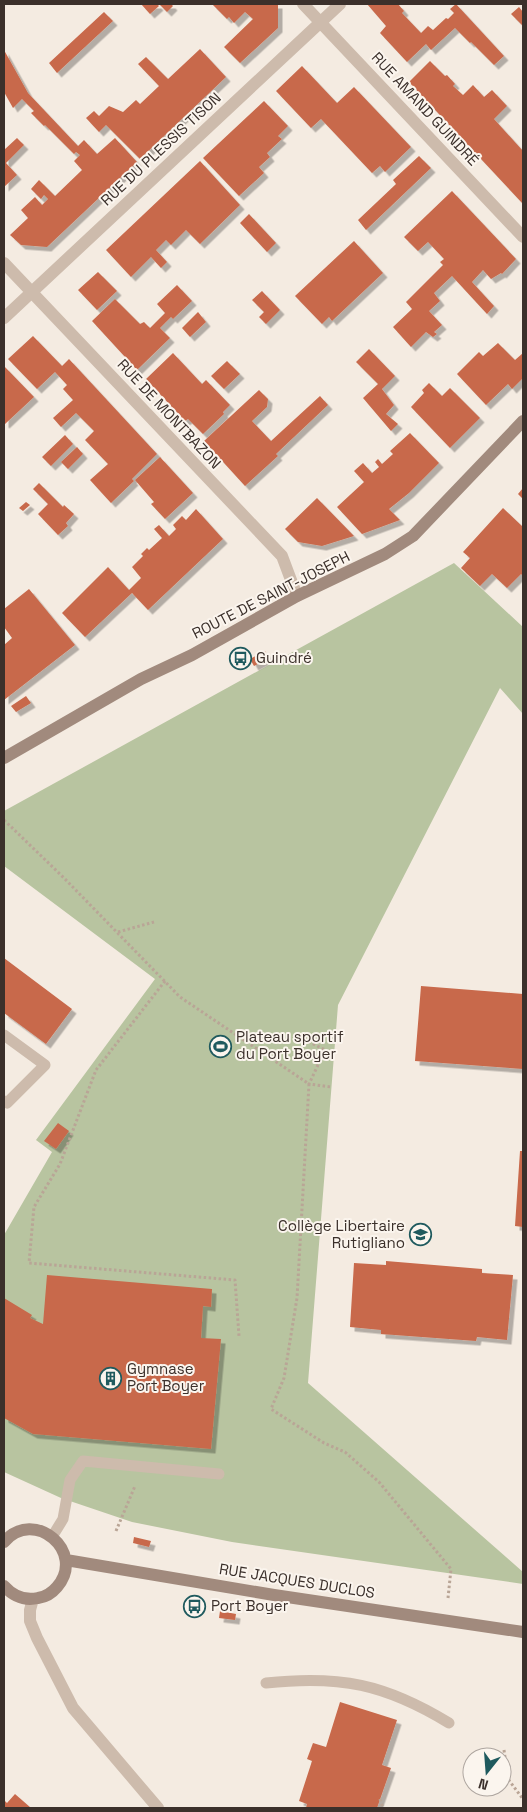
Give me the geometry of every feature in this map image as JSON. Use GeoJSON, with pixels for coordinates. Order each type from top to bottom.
{"type":"FeatureCollection","features":[{"type":"Feature","properties":{"kind":"street","name":"RUE AMAND GUINDRÉ"},"geometry":{"type":"LineString","coordinates":[[303,4],[523,237]]}},
{"type":"Feature","properties":{"kind":"street","name":"RUE DU PLESSIS TISON"},"geometry":{"type":"LineString","coordinates":[[4,318],[340,4]]}},
{"type":"Feature","properties":{"kind":"street","name":"RUE DE MONTBAZON"},"geometry":{"type":"LineString","coordinates":[[4,263],[282,556],[298,596]]}},
{"type":"Feature","properties":{"kind":"street","name":"ROUTE DE SAINT-JOSEPH"},"geometry":{"type":"LineString","coordinates":[[4,758],[140,679],[192,655],[298,596],[385,554],[413,536],[523,420]]}},
{"type":"Feature","properties":{"kind":"street"},"geometry":{"type":"LineString","coordinates":[[4,1542],[9,1533],[25,1529],[36,1529],[52,1537],[63,1549],[66,1560],[61,1582],[53,1591],[43,1597],[34,1599],[19,1597],[4,1586]]}},
{"type":"Feature","properties":{"kind":"street","name":"RUE JACQUES DUCLOS"},"geometry":{"type":"LineString","coordinates":[[66,1560],[274,1595],[523,1632]]}},
{"type":"Feature","properties":{"kind":"street"},"geometry":{"type":"LineString","coordinates":[[34,1599],[30,1610],[30,1621],[73,1708],[158,1808]]}},
{"type":"Feature","properties":{"kind":"lane"},"geometry":{"type":"LineString","coordinates":[[4,1035],[45,1066],[7,1103],[4,1101]]}},
{"type":"Feature","properties":{"kind":"lane"},"geometry":{"type":"LineString","coordinates":[[52,1537],[63,1520],[70,1480],[83,1461],[219,1474]]}},
{"type":"Feature","properties":{"kind":"lane"},"geometry":{"type":"LineString","coordinates":[[266,1683],[293,1680],[330,1680],[361,1684],[402,1698],[449,1723]]}},
{"type":"Feature","properties":{"kind":"path"},"geometry":{"type":"LineString","coordinates":[[4,820],[64,878],[180,997],[309,1084],[331,1087]]}},
{"type":"Feature","properties":{"kind":"path"},"geometry":{"type":"LineString","coordinates":[[117,932],[154,922]]}},
{"type":"Feature","properties":{"kind":"path"},"geometry":{"type":"LineString","coordinates":[[165,981],[96,1070],[60,1164],[34,1208],[29,1263],[235,1280],[239,1336]]}},
{"type":"Feature","properties":{"kind":"path"},"geometry":{"type":"LineString","coordinates":[[304,1039],[325,1050],[309,1084],[297,1298],[284,1378],[271,1409],[324,1443],[345,1452],[379,1482],[452,1569],[448,1598]]}},
{"type":"Feature","properties":{"kind":"path"},"geometry":{"type":"LineString","coordinates":[[283,1222],[302,1224]]}},
{"type":"Feature","properties":{"kind":"path"},"geometry":{"type":"LineString","coordinates":[[116,1531],[143,1466]]}},
{"type":"Feature","properties":{"kind":"path"},"geometry":{"type":"LineString","coordinates":[[512,1784],[523,1799]]}},
{"type":"Feature","properties":{"kind":"path"},"geometry":{"type":"LineString","coordinates":[[380,1799],[383,1808]]}},
{"type":"Feature","properties":{"kind":"green space","name":"Plateau sportif du Port Boyer"},"geometry":{"type":"Polygon","coordinates":[[[454,563],[523,627],[523,714],[500,688],[338,1005],[308,1383],[523,1572],[523,1584],[232,1542],[132,1522],[61,1498],[4,1472],[4,1235],[52,1152],[36,1140],[155,979],[4,866],[4,811],[454,563]]]}},
{"type":"Feature","properties":{"kind":"building"},"geometry":{"type":"Polygon","coordinates":[[[141,4],[157,4],[159,6],[150,14],[141,4]]]}},
{"type":"Feature","properties":{"kind":"building"},"geometry":{"type":"Polygon","coordinates":[[[159,4],[171,4],[173,6],[167,12],[159,4]]]}},
{"type":"Feature","properties":{"kind":"building"},"geometry":{"type":"Polygon","coordinates":[[[212,4],[278,4],[278,28],[240,63],[224,47],[253,19],[245,12],[234,23],[229,17],[227,19],[212,4]]]}},
{"type":"Feature","properties":{"kind":"building"},"geometry":{"type":"Polygon","coordinates":[[[367,4],[398,4],[404,11],[402,13],[421,33],[428,26],[433,30],[446,18],[448,19],[454,13],[450,9],[456,4],[504,56],[494,65],[455,28],[431,50],[426,44],[407,62],[380,33],[386,26],[367,4]]]}},
{"type":"Feature","properties":{"kind":"building"},"geometry":{"type":"Polygon","coordinates":[[[519,7],[523,12],[523,26],[511,14],[519,7]]]}},
{"type":"Feature","properties":{"kind":"building"},"geometry":{"type":"Polygon","coordinates":[[[104,12],[113,21],[57,73],[49,63],[104,12]]]}},
{"type":"Feature","properties":{"kind":"building"},"geometry":{"type":"Polygon","coordinates":[[[200,49],[226,77],[140,159],[106,125],[99,132],[86,118],[94,111],[99,116],[109,106],[123,112],[136,100],[140,104],[159,86],[138,64],[146,57],[168,79],[200,49]]]}},
{"type":"Feature","properties":{"kind":"building"},"geometry":{"type":"Polygon","coordinates":[[[4,50],[28,93],[78,146],[84,140],[97,154],[115,138],[137,162],[47,247],[21,245],[10,235],[28,218],[21,210],[35,197],[42,205],[48,199],[44,195],[41,199],[31,189],[39,180],[55,196],[82,170],[74,161],[80,155],[76,152],[74,154],[44,126],[31,113],[34,111],[22,99],[13,108],[4,92],[4,50]]]}},
{"type":"Feature","properties":{"kind":"building"},"geometry":{"type":"Polygon","coordinates":[[[430,61],[445,76],[447,75],[455,84],[453,86],[463,95],[473,85],[484,97],[492,90],[507,106],[494,119],[523,151],[523,204],[409,82],[430,61]]]}},
{"type":"Feature","properties":{"kind":"building"},"geometry":{"type":"Polygon","coordinates":[[[302,66],[337,103],[354,87],[411,147],[385,172],[380,166],[372,173],[321,119],[311,128],[276,91],[302,66]]]}},
{"type":"Feature","properties":{"kind":"building"},"geometry":{"type":"Polygon","coordinates":[[[264,101],[288,126],[278,136],[282,139],[267,153],[270,157],[259,167],[264,173],[239,196],[203,158],[264,101]]]}},
{"type":"Feature","properties":{"kind":"building"},"geometry":{"type":"Polygon","coordinates":[[[17,138],[24,145],[6,163],[17,175],[4,187],[4,150],[17,138]]]}},
{"type":"Feature","properties":{"kind":"building"},"geometry":{"type":"Polygon","coordinates":[[[419,156],[431,168],[366,230],[358,220],[396,184],[393,180],[419,156]]]}},
{"type":"Feature","properties":{"kind":"building"},"geometry":{"type":"Polygon","coordinates":[[[200,161],[240,205],[200,244],[186,230],[171,245],[166,240],[156,250],[167,262],[161,268],[151,257],[131,277],[106,250],[200,161]]]}},
{"type":"Feature","properties":{"kind":"building"},"geometry":{"type":"Polygon","coordinates":[[[452,191],[516,259],[502,274],[491,279],[483,270],[472,282],[494,306],[487,314],[452,276],[434,293],[440,301],[429,311],[442,325],[434,332],[437,334],[433,337],[426,332],[411,347],[393,327],[412,309],[406,302],[443,265],[440,262],[444,259],[428,242],[418,251],[404,237],[452,191]]]}},
{"type":"Feature","properties":{"kind":"building"},"geometry":{"type":"Polygon","coordinates":[[[249,214],[276,243],[267,252],[240,223],[249,214]]]}},
{"type":"Feature","properties":{"kind":"building"},"geometry":{"type":"Polygon","coordinates":[[[354,241],[383,273],[332,321],[329,317],[322,324],[295,296],[354,241]]]}},
{"type":"Feature","properties":{"kind":"building"},"geometry":{"type":"Polygon","coordinates":[[[98,272],[117,291],[97,310],[78,290],[98,272]]]}},
{"type":"Feature","properties":{"kind":"building"},"geometry":{"type":"Polygon","coordinates":[[[177,285],[192,301],[173,319],[171,317],[160,328],[170,338],[137,370],[92,321],[115,299],[140,324],[144,322],[150,328],[165,313],[157,304],[177,285]]]}},
{"type":"Feature","properties":{"kind":"building"},"geometry":{"type":"Polygon","coordinates":[[[262,291],[280,310],[266,324],[259,317],[264,312],[252,300],[262,291]]]}},
{"type":"Feature","properties":{"kind":"building"},"geometry":{"type":"Polygon","coordinates":[[[198,312],[206,322],[190,337],[182,328],[198,312]]]}},
{"type":"Feature","properties":{"kind":"building"},"geometry":{"type":"Polygon","coordinates":[[[33,336],[62,366],[69,359],[157,454],[132,479],[134,481],[111,503],[90,480],[108,464],[85,440],[94,431],[76,413],[61,427],[53,418],[73,400],[63,389],[67,385],[55,372],[37,389],[8,359],[33,336]]]}},
{"type":"Feature","properties":{"kind":"building"},"geometry":{"type":"Polygon","coordinates":[[[498,343],[515,360],[523,353],[523,378],[512,389],[508,384],[486,405],[457,374],[479,352],[483,356],[498,343]]]}},
{"type":"Feature","properties":{"kind":"building"},"geometry":{"type":"Polygon","coordinates":[[[369,349],[395,376],[382,389],[394,405],[386,414],[398,424],[391,431],[363,398],[378,384],[356,362],[369,349]]]}},
{"type":"Feature","properties":{"kind":"building"},"geometry":{"type":"Polygon","coordinates":[[[173,353],[202,384],[206,380],[230,405],[223,412],[224,414],[203,434],[188,419],[185,421],[146,379],[173,353]]]}},
{"type":"Feature","properties":{"kind":"building"},"geometry":{"type":"Polygon","coordinates":[[[227,361],[240,374],[224,389],[211,376],[227,361]]]}},
{"type":"Feature","properties":{"kind":"building"},"geometry":{"type":"Polygon","coordinates":[[[4,366],[34,397],[5,424],[4,423],[4,366]]]}},
{"type":"Feature","properties":{"kind":"building"},"geometry":{"type":"Polygon","coordinates":[[[429,383],[442,396],[450,388],[480,418],[450,448],[411,407],[424,393],[422,390],[429,383]]]}},
{"type":"Feature","properties":{"kind":"building"},"geometry":{"type":"Polygon","coordinates":[[[259,390],[268,399],[267,407],[252,421],[271,441],[320,396],[328,405],[276,454],[278,456],[245,486],[204,441],[259,390]]]}},
{"type":"Feature","properties":{"kind":"building"},"geometry":{"type":"Polygon","coordinates":[[[410,433],[439,463],[409,493],[389,509],[400,520],[362,534],[337,507],[364,482],[354,471],[363,463],[372,473],[379,467],[375,462],[378,459],[382,464],[393,454],[390,451],[410,433]]]}},
{"type":"Feature","properties":{"kind":"building"},"geometry":{"type":"Polygon","coordinates":[[[65,435],[73,444],[51,466],[42,457],[65,435]]]}},
{"type":"Feature","properties":{"kind":"building"},"geometry":{"type":"Polygon","coordinates":[[[77,447],[83,454],[68,469],[61,462],[77,447]]]}},
{"type":"Feature","properties":{"kind":"building"},"geometry":{"type":"Polygon","coordinates":[[[160,457],[193,493],[165,519],[151,504],[154,502],[135,480],[160,457]]]}},
{"type":"Feature","properties":{"kind":"building"},"geometry":{"type":"Polygon","coordinates":[[[39,483],[63,507],[64,505],[74,514],[66,523],[68,526],[58,535],[38,514],[48,504],[33,489],[39,483]]]}},
{"type":"Feature","properties":{"kind":"building"},"geometry":{"type":"Polygon","coordinates":[[[523,488],[523,499],[518,494],[523,488]]]}},
{"type":"Feature","properties":{"kind":"building"},"geometry":{"type":"Polygon","coordinates":[[[317,498],[354,536],[322,546],[298,542],[285,529],[317,498]]]}},
{"type":"Feature","properties":{"kind":"building"},"geometry":{"type":"Polygon","coordinates":[[[26,502],[30,505],[23,511],[19,508],[26,502]]]}},
{"type":"Feature","properties":{"kind":"building"},"geometry":{"type":"Polygon","coordinates":[[[503,508],[523,527],[523,576],[521,574],[507,588],[492,574],[480,586],[461,568],[470,558],[463,552],[503,508]]]}},
{"type":"Feature","properties":{"kind":"building"},"geometry":{"type":"Polygon","coordinates":[[[196,509],[223,539],[148,610],[132,593],[85,637],[62,613],[108,567],[129,590],[141,578],[132,567],[143,556],[141,554],[147,548],[149,550],[162,538],[154,529],[159,525],[169,536],[176,529],[173,525],[182,516],[186,520],[196,509]]]}},
{"type":"Feature","properties":{"kind":"building"},"geometry":{"type":"Polygon","coordinates":[[[29,589],[75,645],[4,700],[4,645],[12,638],[4,627],[4,609],[29,589]]]}},
{"type":"Feature","properties":{"kind":"building"},"geometry":{"type":"Polygon","coordinates":[[[265,651],[269,658],[254,666],[250,659],[265,651]]]}},
{"type":"Feature","properties":{"kind":"building"},"geometry":{"type":"Polygon","coordinates":[[[26,696],[31,703],[16,712],[11,706],[26,696]]]}},
{"type":"Feature","properties":{"kind":"building"},"geometry":{"type":"Polygon","coordinates":[[[4,958],[72,1009],[46,1044],[4,1013],[4,958]]]}},
{"type":"Feature","properties":{"kind":"building"},"geometry":{"type":"Polygon","coordinates":[[[421,986],[523,994],[523,1069],[415,1061],[421,986]]]}},
{"type":"Feature","properties":{"kind":"building"},"geometry":{"type":"Polygon","coordinates":[[[58,1123],[69,1131],[56,1149],[44,1141],[58,1123]]]}},
{"type":"Feature","properties":{"kind":"building"},"geometry":{"type":"Polygon","coordinates":[[[520,1151],[523,1151],[523,1227],[515,1226],[520,1151]]]}},
{"type":"Feature","properties":{"kind":"building"},"geometry":{"type":"Polygon","coordinates":[[[386,1261],[482,1269],[482,1273],[513,1275],[507,1340],[477,1337],[476,1341],[381,1334],[381,1330],[350,1327],[354,1263],[386,1265],[386,1261]]]}},
{"type":"Feature","properties":{"kind":"building","name":"Gymnase Port Boyer"},"geometry":{"type":"Polygon","coordinates":[[[47,1275],[212,1289],[211,1307],[203,1306],[201,1338],[221,1339],[211,1449],[33,1434],[4,1418],[4,1298],[32,1315],[30,1318],[43,1324],[47,1275]]]}},
{"type":"Feature","properties":{"kind":"building"},"geometry":{"type":"Polygon","coordinates":[[[134,1537],[151,1541],[149,1547],[133,1543],[134,1537]]]}},
{"type":"Feature","properties":{"kind":"building"},"geometry":{"type":"Polygon","coordinates":[[[220,1611],[236,1614],[235,1620],[219,1618],[220,1611]]]}},
{"type":"Feature","properties":{"kind":"building"},"geometry":{"type":"Polygon","coordinates":[[[340,1702],[397,1720],[382,1765],[391,1768],[377,1808],[306,1808],[307,1804],[299,1801],[312,1761],[307,1759],[313,1743],[326,1747],[340,1702]]]}},
{"type":"Feature","properties":{"kind":"building"},"geometry":{"type":"Polygon","coordinates":[[[15,1794],[31,1808],[4,1808],[4,1800],[7,1803],[15,1794]]]}},
{"type":"Feature","properties":{"kind":"place","name":"Guindré"},"geometry":{"type":"Point","coordinates":[240,658]}},
{"type":"Feature","properties":{"kind":"place","name":"Plateau sportif du Port Boyer"},"geometry":{"type":"Point","coordinates":[220,1046]}},
{"type":"Feature","properties":{"kind":"place","name":"Collège Libertaire Rutigliano"},"geometry":{"type":"Point","coordinates":[421,1235]}},
{"type":"Feature","properties":{"kind":"place","name":"Gymnase Port Boyer"},"geometry":{"type":"Point","coordinates":[111,1378]}},
{"type":"Feature","properties":{"kind":"place","name":"Port Boyer"},"geometry":{"type":"Point","coordinates":[195,1606]}}]}
